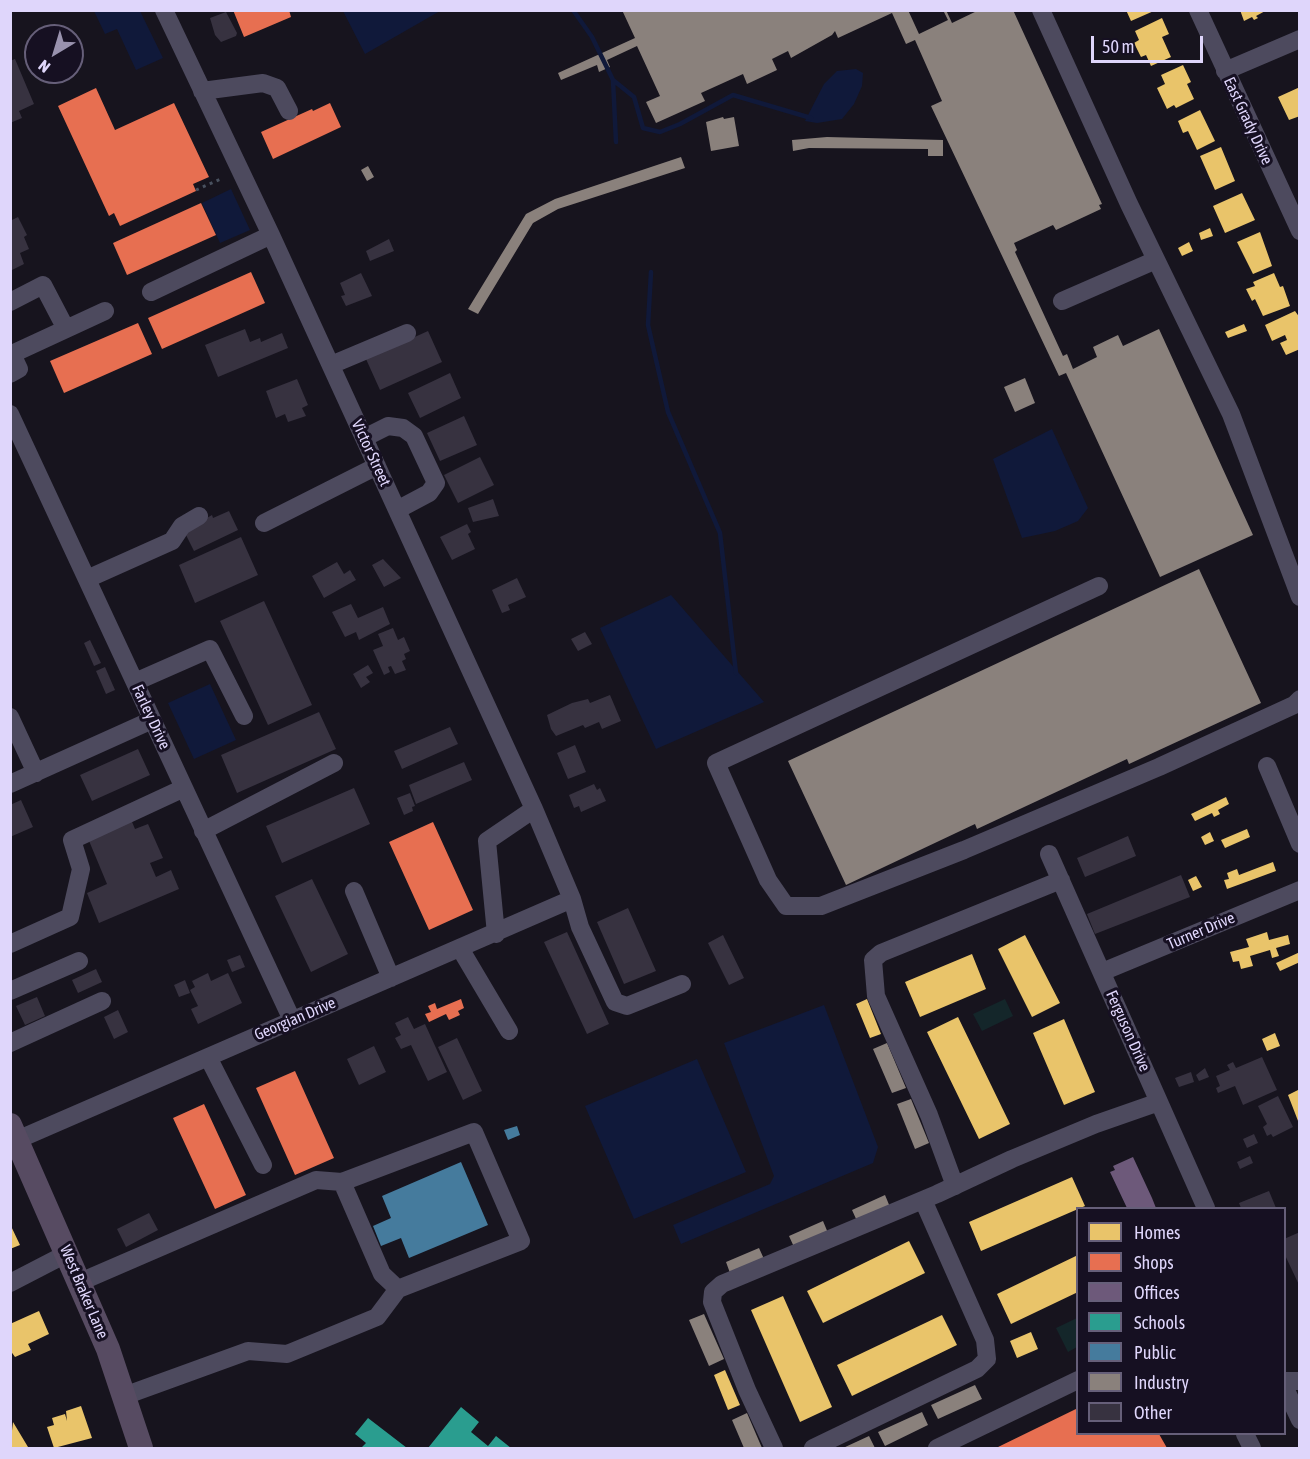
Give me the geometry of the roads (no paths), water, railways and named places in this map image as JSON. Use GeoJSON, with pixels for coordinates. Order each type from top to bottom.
{"type":"FeatureCollection","features":[{"type":"Feature","properties":{"kind":"main road","name":"West Braker Lane"},"geometry":{"type":"LineString","coordinates":[[14,1133],[108,1349],[141,1449]]}},
{"type":"Feature","properties":{"kind":"street","name":"Victor Street"},"geometry":{"type":"LineString","coordinates":[[164,10],[271,235],[534,809],[572,899],[580,927],[615,1002],[627,1006],[682,984]]}},
{"type":"Feature","properties":{"kind":"street"},"geometry":{"type":"LineString","coordinates":[[1041,10],[1156,260],[1231,414],[1299,597]]}},
{"type":"Feature","properties":{"kind":"street","name":"East Grady Drive"},"geometry":{"type":"LineString","coordinates":[[1198,10],[1299,231]]}},
{"type":"Feature","properties":{"kind":"street"},"geometry":{"type":"LineString","coordinates":[[1225,72],[1299,39]]}},
{"type":"Feature","properties":{"kind":"street"},"geometry":{"type":"LineString","coordinates":[[202,91],[263,83],[277,88],[289,111]]}},
{"type":"Feature","properties":{"kind":"street"},"geometry":{"type":"LineString","coordinates":[[151,292],[271,235]]}},
{"type":"Feature","properties":{"kind":"street"},"geometry":{"type":"LineString","coordinates":[[1062,302],[1156,260]]}},
{"type":"Feature","properties":{"kind":"street"},"geometry":{"type":"LineString","coordinates":[[10,302],[44,285],[66,329]]}},
{"type":"Feature","properties":{"kind":"street"},"geometry":{"type":"LineString","coordinates":[[10,374],[19,369],[12,354],[14,343],[66,329],[105,311]]}},
{"type":"Feature","properties":{"kind":"street"},"geometry":{"type":"LineString","coordinates":[[331,365],[407,333]]}},
{"type":"Feature","properties":{"kind":"street","name":"Farley Drive"},"geometry":{"type":"LineString","coordinates":[[10,414],[292,1020]]}},
{"type":"Feature","properties":{"kind":"street"},"geometry":{"type":"LineString","coordinates":[[364,438],[388,426],[403,428],[414,436],[436,483],[429,493],[397,510]]}},
{"type":"Feature","properties":{"kind":"street"},"geometry":{"type":"LineString","coordinates":[[264,523],[377,466]]}},
{"type":"Feature","properties":{"kind":"street"},"geometry":{"type":"LineString","coordinates":[[87,579],[172,541],[182,526],[199,516]]}},
{"type":"Feature","properties":{"kind":"street"},"geometry":{"type":"LineString","coordinates":[[1099,586],[716,763],[768,880],[786,906],[821,906],[964,850],[1159,767],[1294,705],[1299,699]]}},
{"type":"Feature","properties":{"kind":"street"},"geometry":{"type":"LineString","coordinates":[[135,682],[210,649],[244,716]]}},
{"type":"Feature","properties":{"kind":"street"},"geometry":{"type":"LineString","coordinates":[[10,717],[36,773]]}},
{"type":"Feature","properties":{"kind":"street"},"geometry":{"type":"LineString","coordinates":[[10,784],[152,720]]}},
{"type":"Feature","properties":{"kind":"street"},"geometry":{"type":"LineString","coordinates":[[204,831],[334,763]]}},
{"type":"Feature","properties":{"kind":"street"},"geometry":{"type":"LineString","coordinates":[[1267,766],[1299,844]]}},
{"type":"Feature","properties":{"kind":"street"},"geometry":{"type":"LineString","coordinates":[[10,944],[70,917],[81,869],[72,840],[184,788]]}},
{"type":"Feature","properties":{"kind":"street"},"geometry":{"type":"LineString","coordinates":[[496,934],[487,841],[534,809]]}},
{"type":"Feature","properties":{"kind":"street","name":"Ferguson Drive"},"geometry":{"type":"LineString","coordinates":[[1049,854],[1205,1207]]}},
{"type":"Feature","properties":{"kind":"street"},"geometry":{"type":"LineString","coordinates":[[955,1186],[929,1116],[876,996],[873,960],[892,948],[1061,880]]}},
{"type":"Feature","properties":{"kind":"street","name":"Turner Drive"},"geometry":{"type":"LineString","coordinates":[[1102,972],[1299,890]]}},
{"type":"Feature","properties":{"kind":"street"},"geometry":{"type":"LineString","coordinates":[[354,891],[391,978]]}},
{"type":"Feature","properties":{"kind":"street","name":"Georgian Drive"},"geometry":{"type":"LineString","coordinates":[[14,1133],[208,1057],[461,950],[572,899]]}},
{"type":"Feature","properties":{"kind":"street"},"geometry":{"type":"LineString","coordinates":[[461,950],[509,1031]]}},
{"type":"Feature","properties":{"kind":"street"},"geometry":{"type":"LineString","coordinates":[[10,991],[80,961]]}},
{"type":"Feature","properties":{"kind":"street"},"geometry":{"type":"LineString","coordinates":[[10,1043],[102,1001]]}},
{"type":"Feature","properties":{"kind":"street"},"geometry":{"type":"LineString","coordinates":[[208,1057],[263,1165]]}},
{"type":"Feature","properties":{"kind":"street"},"geometry":{"type":"LineString","coordinates":[[774,1449],[747,1390],[712,1302],[713,1292],[722,1284],[923,1200],[1096,1124],[1159,1102]]}},
{"type":"Feature","properties":{"kind":"street"},"geometry":{"type":"LineString","coordinates":[[80,1281],[316,1180],[342,1182],[474,1132],[521,1241],[398,1289],[377,1317],[287,1354],[248,1351],[124,1396]]}},
{"type":"Feature","properties":{"kind":"street"},"geometry":{"type":"LineString","coordinates":[[342,1182],[382,1274],[398,1289]]}},
{"type":"Feature","properties":{"kind":"street"},"geometry":{"type":"LineString","coordinates":[[813,1449],[977,1369],[987,1359],[985,1340],[923,1200]]}},
{"type":"Feature","properties":{"kind":"street"},"geometry":{"type":"LineString","coordinates":[[10,1283],[68,1253]]}},
{"type":"Feature","properties":{"kind":"street"},"geometry":{"type":"LineString","coordinates":[[937,1449],[1076,1380]]}},
{"type":"Feature","properties":{"kind":"street"},"geometry":{"type":"LineString","coordinates":[[1286,1390],[1299,1419]]}},
{"type":"Feature","properties":{"kind":"street"},"geometry":{"type":"LineString","coordinates":[[1245,1435],[1252,1449]]}},
{"type":"Feature","properties":{"kind":"water"},"geometry":{"type":"Polygon","coordinates":[[[440,10],[365,54],[343,11],[440,10]]]}},
{"type":"Feature","properties":{"kind":"water"},"geometry":{"type":"Polygon","coordinates":[[[94,11],[140,11],[163,58],[136,70],[117,29],[105,34],[94,11]]]}},
{"type":"Feature","properties":{"kind":"water"},"geometry":{"type":"Polygon","coordinates":[[[856,69],[863,73],[862,86],[854,104],[842,119],[817,123],[805,121],[824,84],[837,71],[856,69]]]}},
{"type":"Feature","properties":{"kind":"water"},"geometry":{"type":"Polygon","coordinates":[[[231,189],[250,230],[220,243],[202,203],[231,189]]]}},
{"type":"Feature","properties":{"kind":"water"},"geometry":{"type":"Polygon","coordinates":[[[1052,429],[1088,508],[1078,521],[1055,531],[1022,538],[993,459],[1052,429]]]}},
{"type":"Feature","properties":{"kind":"water"},"geometry":{"type":"Polygon","coordinates":[[[671,595],[764,702],[656,749],[600,628],[671,595]]]}},
{"type":"Feature","properties":{"kind":"water"},"geometry":{"type":"Polygon","coordinates":[[[210,684],[236,740],[194,759],[168,703],[210,684]]]}},
{"type":"Feature","properties":{"kind":"water"},"geometry":{"type":"Polygon","coordinates":[[[824,1005],[878,1147],[873,1163],[681,1244],[673,1225],[770,1184],[774,1176],[724,1043],[824,1005]]]}},
{"type":"Feature","properties":{"kind":"water"},"geometry":{"type":"Polygon","coordinates":[[[697,1059],[746,1172],[634,1219],[585,1106],[697,1059]]]}},
{"type":"Feature","properties":{"kind":"waterway"},"geometry":{"type":"LineString","coordinates":[[573,10],[592,37],[613,80],[616,142]]}},
{"type":"Feature","properties":{"kind":"waterway"},"geometry":{"type":"LineString","coordinates":[[613,80],[634,97],[643,128],[660,132],[680,124],[733,95],[811,118]]}},
{"type":"Feature","properties":{"kind":"waterway"},"geometry":{"type":"LineString","coordinates":[[651,272],[648,325],[668,412],[720,533],[736,673]]}}]}
